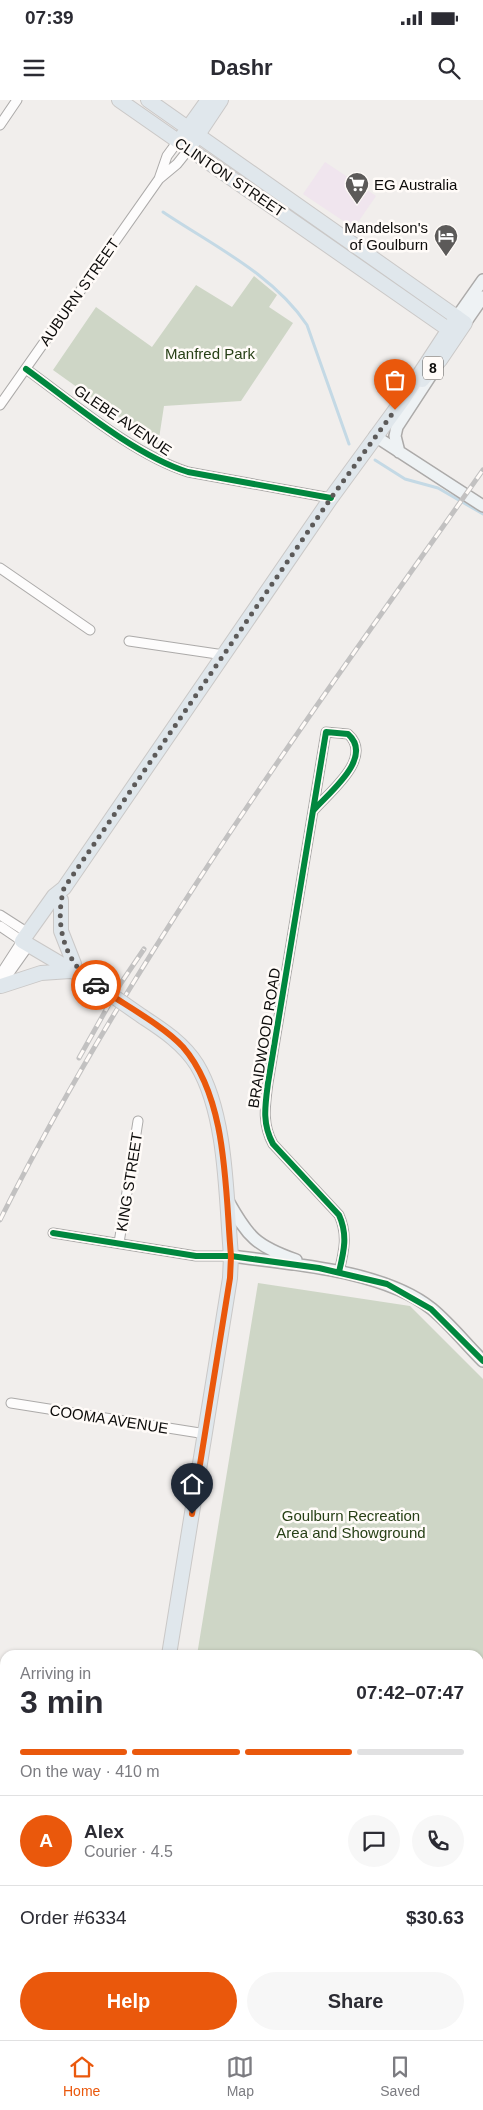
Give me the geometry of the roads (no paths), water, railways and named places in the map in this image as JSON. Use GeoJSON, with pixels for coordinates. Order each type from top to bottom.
{"type":"FeatureCollection","features":[{"type":"Feature","properties":{"kind":"main road","name":"CLINTON STREET"},"geometry":{"type":"LineString","coordinates":[[119,100],[452,331]]}},
{"type":"Feature","properties":{"kind":"main road","name":"CLINTON STREET"},"geometry":{"type":"LineString","coordinates":[[148,100],[461,320]]}},
{"type":"Feature","properties":{"kind":"main road","name":"AUBURN STREET"},"geometry":{"type":"LineString","coordinates":[[193,132],[208,100]]}},
{"type":"Feature","properties":{"kind":"main road","name":"AUBURN STREET"},"geometry":{"type":"LineString","coordinates":[[183,145],[220,100]]}},
{"type":"Feature","properties":{"kind":"main road"},"geometry":{"type":"LineString","coordinates":[[341,253],[349,241]]}},
{"type":"Feature","properties":{"kind":"main road"},"geometry":{"type":"LineString","coordinates":[[452,331],[461,320]]}},
{"type":"Feature","properties":{"kind":"main road","name":"8"},"geometry":{"type":"LineString","coordinates":[[404,398],[440,360],[452,331]]}},
{"type":"Feature","properties":{"kind":"main road","name":"8"},"geometry":{"type":"LineString","coordinates":[[62,894],[331,498],[452,331]]}},
{"type":"Feature","properties":{"kind":"main road"},"geometry":{"type":"LineString","coordinates":[[62,894],[28,939],[76,970],[182,1046],[196,1064],[206,1084],[218,1122],[231,1256],[230,1278],[170,1650]]}},
{"type":"Feature","properties":{"kind":"main road"},"geometry":{"type":"LineString","coordinates":[[62,894],[60,931],[76,970]]}},
{"type":"Feature","properties":{"kind":"main road"},"geometry":{"type":"LineString","coordinates":[[0,986],[41,973],[76,970]]}},
{"type":"Feature","properties":{"kind":"street"},"geometry":{"type":"LineString","coordinates":[[0,125],[17,100]]}},
{"type":"Feature","properties":{"kind":"street","name":"AUBURN STREET"},"geometry":{"type":"LineString","coordinates":[[158,179],[177,164],[183,145]]}},
{"type":"Feature","properties":{"kind":"street","name":"AUBURN STREET"},"geometry":{"type":"LineString","coordinates":[[0,405],[158,179],[167,156],[183,145]]}},
{"type":"Feature","properties":{"kind":"street"},"geometry":{"type":"LineString","coordinates":[[461,320],[483,280]]}},
{"type":"Feature","properties":{"kind":"street"},"geometry":{"type":"LineString","coordinates":[[461,320],[483,297]]}},
{"type":"Feature","properties":{"kind":"street"},"geometry":{"type":"LineString","coordinates":[[399,452],[395,436],[397,427],[440,360]]}},
{"type":"Feature","properties":{"kind":"street","name":"GLEBE AVENUE"},"geometry":{"type":"LineString","coordinates":[[26,369],[129,442],[167,466],[188,472],[331,498]]}},
{"type":"Feature","properties":{"kind":"street"},"geometry":{"type":"LineString","coordinates":[[376,436],[483,506]]}},
{"type":"Feature","properties":{"kind":"street"},"geometry":{"type":"LineString","coordinates":[[0,568],[90,630]]}},
{"type":"Feature","properties":{"kind":"street"},"geometry":{"type":"LineString","coordinates":[[129,641],[224,655]]}},
{"type":"Feature","properties":{"kind":"street","name":"BRAIDWOOD ROAD"},"geometry":{"type":"LineString","coordinates":[[313,810],[346,776],[354,762],[354,743],[348,734],[326,732],[313,810],[268,1083],[264,1120],[273,1144],[339,1215],[344,1226],[346,1239],[338,1272]]}},
{"type":"Feature","properties":{"kind":"street"},"geometry":{"type":"LineString","coordinates":[[0,915],[28,939]]}},
{"type":"Feature","properties":{"kind":"street"},"geometry":{"type":"LineString","coordinates":[[0,926],[28,939]]}},
{"type":"Feature","properties":{"kind":"street"},"geometry":{"type":"LineString","coordinates":[[0,975],[28,939]]}},
{"type":"Feature","properties":{"kind":"street"},"geometry":{"type":"LineString","coordinates":[[0,986],[28,939]]}},
{"type":"Feature","properties":{"kind":"street","name":"KING STREET"},"geometry":{"type":"LineString","coordinates":[[119,1243],[138,1121]]}},
{"type":"Feature","properties":{"kind":"street"},"geometry":{"type":"LineString","coordinates":[[226,1197],[244,1230],[253,1239],[279,1254],[318,1268]]}},
{"type":"Feature","properties":{"kind":"street"},"geometry":{"type":"LineString","coordinates":[[53,1233],[196,1256],[231,1256],[318,1268],[387,1284],[431,1309],[483,1361]]}},
{"type":"Feature","properties":{"kind":"street","name":"COOMA AVENUE"},"geometry":{"type":"LineString","coordinates":[[11,1403],[206,1434]]}},
{"type":"Feature","properties":{"kind":"waterway"},"geometry":{"type":"LineString","coordinates":[[163,212],[241,262],[277,290],[293,307],[307,325],[349,444]]}},
{"type":"Feature","properties":{"kind":"waterway"},"geometry":{"type":"LineString","coordinates":[[375,460],[405,479],[438,488],[483,514]]}},
{"type":"Feature","properties":{"kind":"railway"},"geometry":{"type":"LineString","coordinates":[[0,1220],[52,1121],[108,1024],[167,929],[290,744],[483,470]]}},
{"type":"Feature","properties":{"kind":"railway"},"geometry":{"type":"LineString","coordinates":[[79,1058],[121,983],[144,949]]}},
{"type":"Feature","properties":{"kind":"place","name":"EG Australia"},"geometry":{"type":"Point","coordinates":[357,205]}},
{"type":"Feature","properties":{"kind":"place","name":"Mandelson's of Goulburn"},"geometry":{"type":"Point","coordinates":[446,257]}},
{"type":"Feature","properties":{"kind":"park label","name":"Manfred Park"},"geometry":{"type":"Point","coordinates":[210,353]}},
{"type":"Feature","properties":{"kind":"park label","name":"Goulburn Recreation Area and Showground"},"geometry":{"type":"Point","coordinates":[351,1524]}}]}
